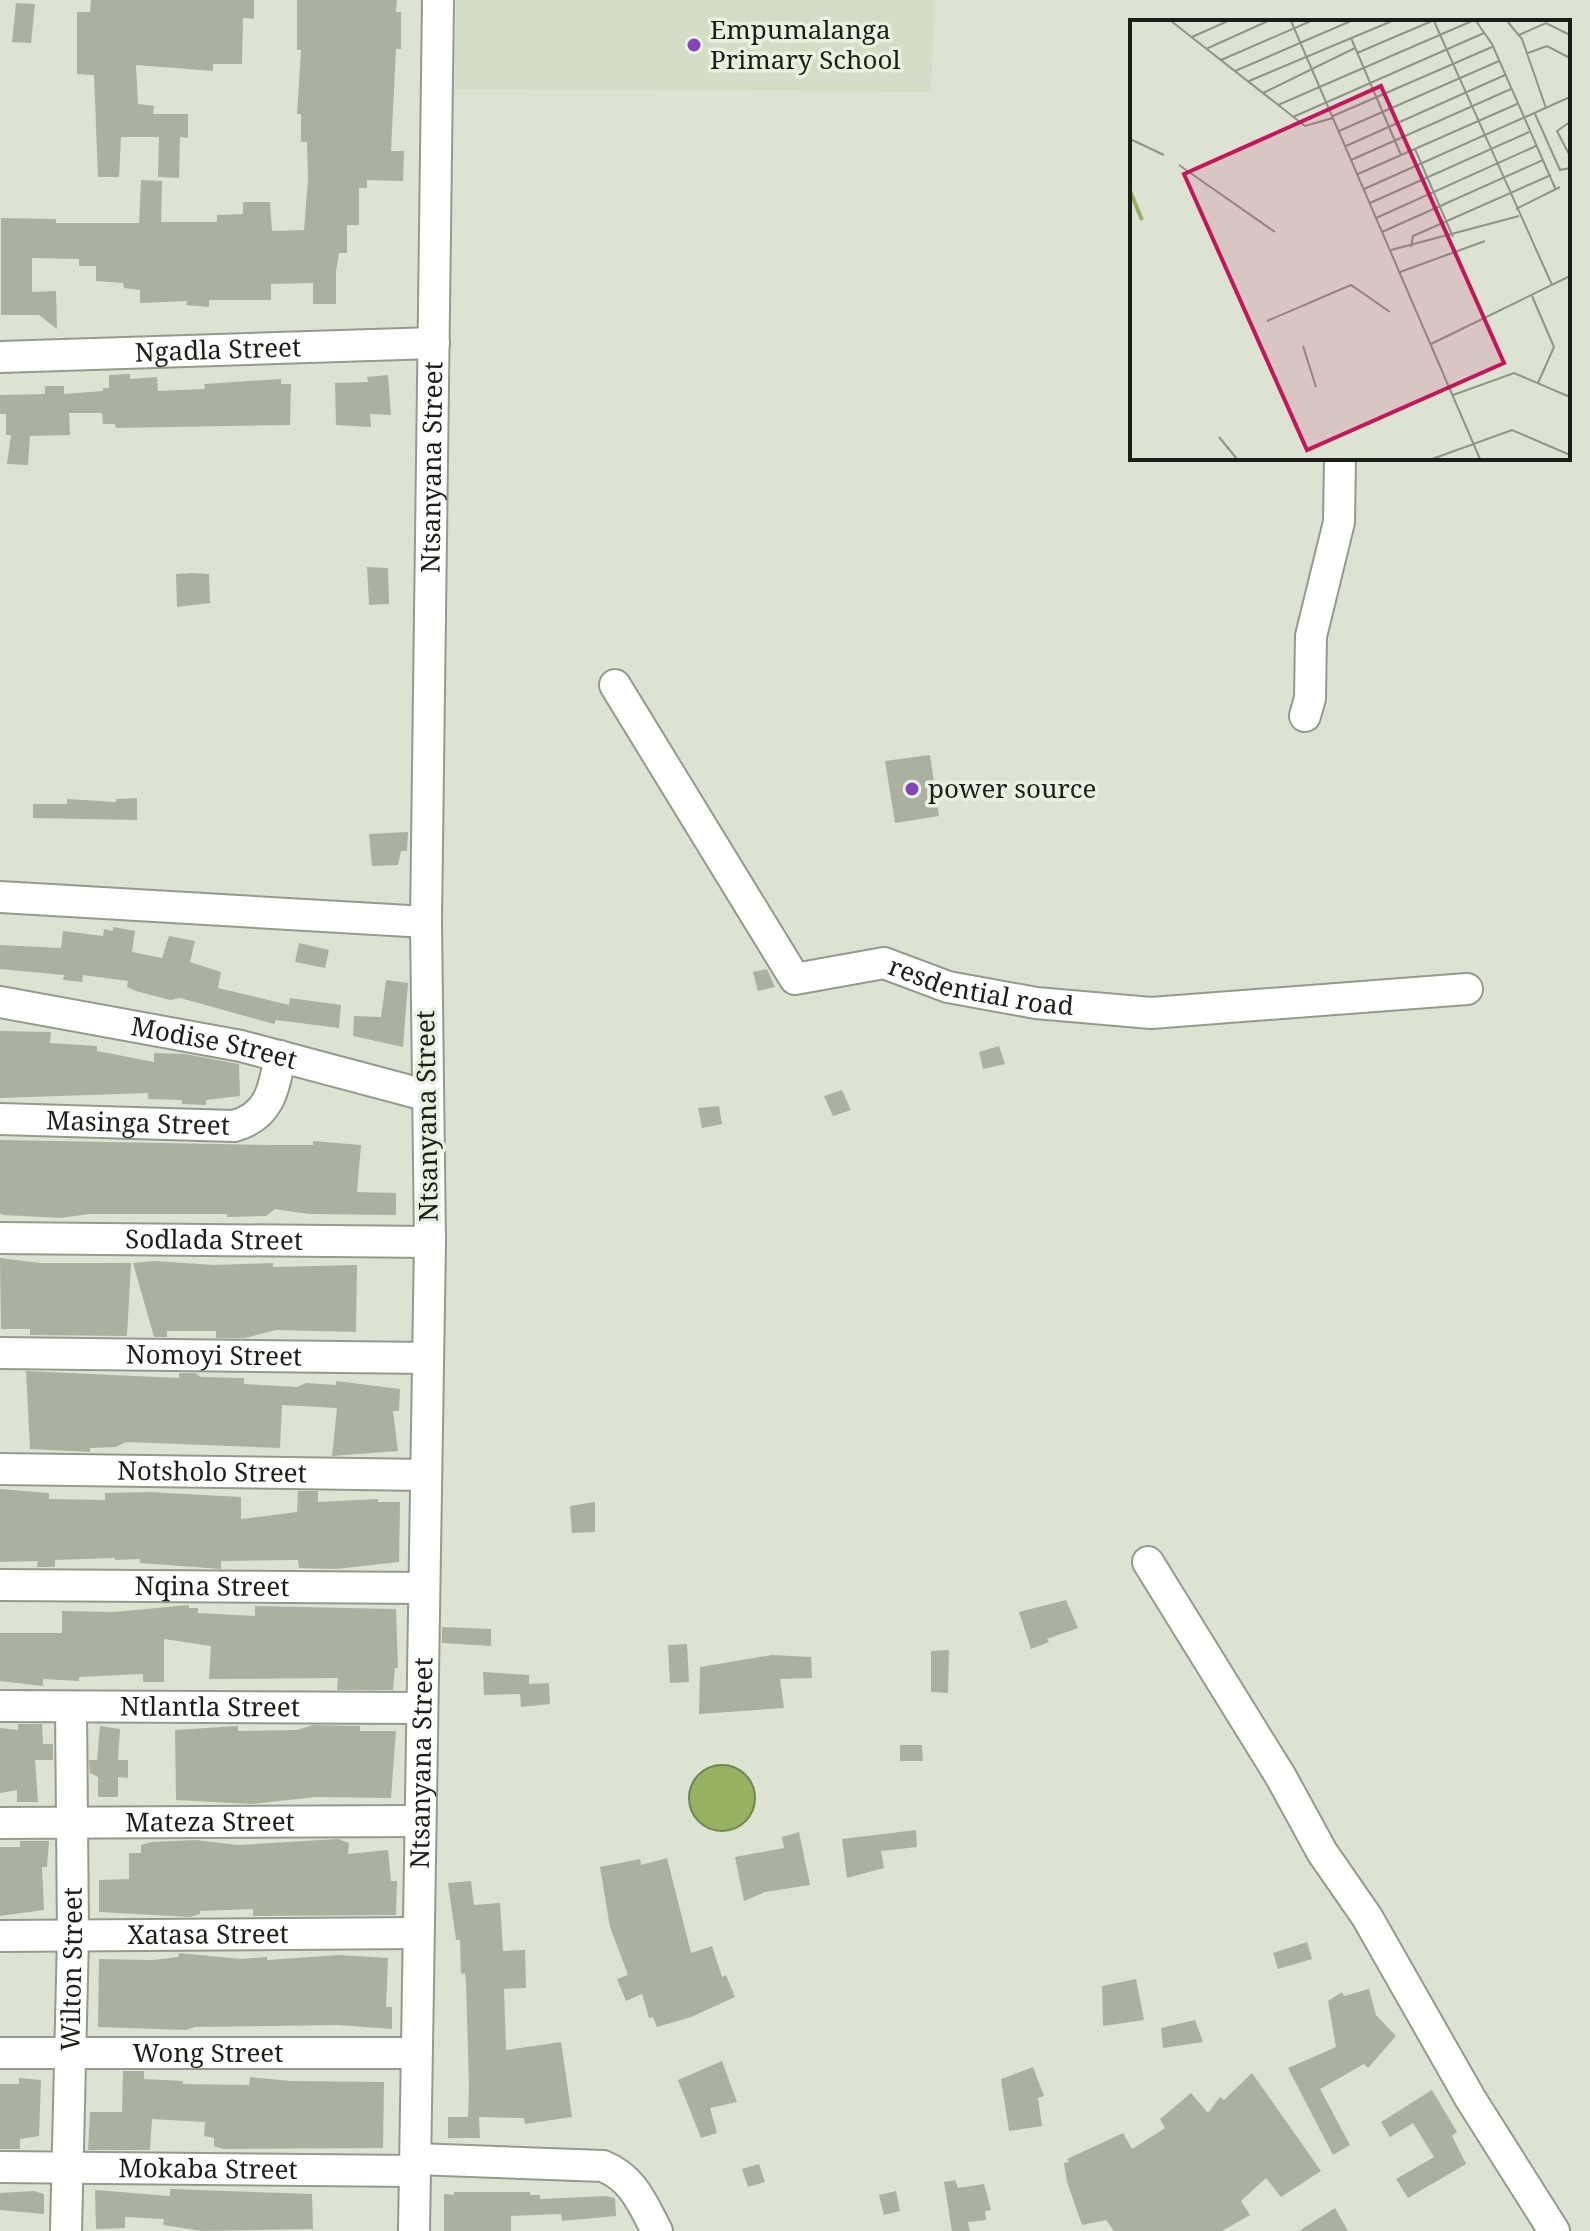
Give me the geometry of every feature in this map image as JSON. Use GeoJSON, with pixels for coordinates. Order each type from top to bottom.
{"type":"FeatureCollection","features":[{"type":"Feature","properties":{"kind":"street","name":"Ntsanyana Street"},"geometry":{"type":"LineString","coordinates":[[414,2231],[430,1242],[425,1095],[426,922],[438,0]]}},
{"type":"Feature","properties":{"kind":"street","name":"Ngadla Street"},"geometry":{"type":"LineString","coordinates":[[0,357],[434,343]]}},
{"type":"Feature","properties":{"kind":"street"},"geometry":{"type":"LineString","coordinates":[[1305,716],[1310,698],[1311,636],[1339,522],[1340,460]]}},
{"type":"Feature","properties":{"kind":"street","name":"resdential road"},"geometry":{"type":"LineString","coordinates":[[615,685],[692,816],[755,910],[795,979],[884,963],[948,987],[1036,1003],[1151,1013],[1467,989]]}},
{"type":"Feature","properties":{"kind":"street"},"geometry":{"type":"LineString","coordinates":[[0,897],[426,922]]}},
{"type":"Feature","properties":{"kind":"street","name":"Modise Street"},"geometry":{"type":"LineString","coordinates":[[0,1002],[280,1056],[425,1095]]}},
{"type":"Feature","properties":{"kind":"street","name":"Masinga Street"},"geometry":{"type":"LineString","coordinates":[[0,1119],[234,1126],[255,1119],[267,1106],[280,1056]]}},
{"type":"Feature","properties":{"kind":"street","name":"Sodlada Street"},"geometry":{"type":"LineString","coordinates":[[0,1238],[430,1242]]}},
{"type":"Feature","properties":{"kind":"street","name":"Nomoyi Street"},"geometry":{"type":"LineString","coordinates":[[0,1353],[428,1358]]}},
{"type":"Feature","properties":{"kind":"street","name":"Notsholo Street"},"geometry":{"type":"LineString","coordinates":[[0,1469],[426,1475]]}},
{"type":"Feature","properties":{"kind":"street"},"geometry":{"type":"LineString","coordinates":[[1148,1562],[1281,1777],[1322,1852],[1367,1917],[1470,2098],[1554,2231]]}},
{"type":"Feature","properties":{"kind":"street","name":"Nqina Street"},"geometry":{"type":"LineString","coordinates":[[0,1585],[424,1588]]}},
{"type":"Feature","properties":{"kind":"street","name":"Ntlantla Street"},"geometry":{"type":"LineString","coordinates":[[0,1706],[421,1708]]}},
{"type":"Feature","properties":{"kind":"street","name":"Wilton Street"},"geometry":{"type":"LineString","coordinates":[[66,2231],[73,1936],[71,1707]]}},
{"type":"Feature","properties":{"kind":"street","name":"Mateza Street"},"geometry":{"type":"LineString","coordinates":[[0,1823],[420,1821]]}},
{"type":"Feature","properties":{"kind":"street","name":"Xatasa Street"},"geometry":{"type":"LineString","coordinates":[[0,1936],[417,1933]]}},
{"type":"Feature","properties":{"kind":"street","name":"Wong Street"},"geometry":{"type":"LineString","coordinates":[[0,2053],[416,2053]]}},
{"type":"Feature","properties":{"kind":"street","name":"Mokaba Street"},"geometry":{"type":"LineString","coordinates":[[0,2167],[603,2166],[619,2173],[631,2184],[657,2231]]}},
{"type":"Feature","properties":{"kind":"shaded area","name":"Empumalanga Primary School"},"geometry":{"type":"Polygon","coordinates":[[[456,0],[935,0],[931,92],[455,89],[456,0]]]}},
{"type":"Feature","properties":{"kind":"shaded area"},"geometry":{"type":"Polygon","coordinates":[[[715,1765],[729,1765],[741,1770],[750,1779],[755,1798],[753,1811],[746,1822],[729,1831],[715,1831],[703,1826],[694,1817],[689,1805],[689,1791],[694,1779],[703,1770],[715,1765]]]}},
{"type":"Feature","properties":{"kind":"building"},"geometry":{"type":"Polygon","coordinates":[[[91,0],[254,0],[254,19],[243,18],[242,64],[213,64],[213,71],[136,65],[138,104],[154,106],[153,114],[188,114],[188,138],[180,137],[179,178],[158,177],[159,137],[121,137],[119,177],[98,177],[94,75],[77,74],[77,12],[90,12],[91,0]]]}},
{"type":"Feature","properties":{"kind":"building"},"geometry":{"type":"Polygon","coordinates":[[[297,0],[397,0],[396,12],[401,12],[401,49],[396,49],[391,151],[404,151],[403,181],[367,180],[367,188],[359,188],[359,225],[347,225],[347,253],[339,253],[336,271],[336,304],[313,304],[313,283],[271,284],[271,300],[209,300],[209,307],[186,305],[187,301],[140,303],[140,290],[124,288],[123,283],[96,281],[96,266],[79,266],[79,259],[32,258],[32,292],[56,291],[57,329],[39,315],[1,315],[1,218],[56,219],[56,223],[139,223],[141,180],[162,181],[161,222],[217,222],[217,215],[243,214],[243,202],[270,202],[272,231],[304,230],[307,142],[301,142],[301,114],[297,114],[301,50],[297,50],[297,0]]]}},
{"type":"Feature","properties":{"kind":"building"},"geometry":{"type":"Polygon","coordinates":[[[16,3],[35,4],[31,43],[12,42],[16,3]]]}},
{"type":"Feature","properties":{"kind":"building"},"geometry":{"type":"Polygon","coordinates":[[[130,374],[130,379],[157,377],[158,391],[205,389],[204,384],[281,379],[281,384],[291,384],[290,425],[116,428],[115,424],[103,424],[102,413],[69,413],[70,435],[30,436],[28,465],[7,464],[11,435],[6,435],[6,414],[0,414],[0,395],[45,394],[45,386],[64,386],[64,394],[103,391],[103,388],[109,388],[109,375],[130,374]]]}},
{"type":"Feature","properties":{"kind":"building"},"geometry":{"type":"Polygon","coordinates":[[[388,375],[391,415],[370,414],[371,427],[336,425],[335,383],[368,382],[367,377],[388,375]]]}},
{"type":"Feature","properties":{"kind":"building"},"geometry":{"type":"Polygon","coordinates":[[[367,567],[388,568],[389,604],[369,605],[367,567]]]}},
{"type":"Feature","properties":{"kind":"building"},"geometry":{"type":"Polygon","coordinates":[[[176,574],[209,574],[210,603],[177,607],[176,574]]]}},
{"type":"Feature","properties":{"kind":"building","name":"power source"},"geometry":{"type":"Polygon","coordinates":[[[930,755],[939,816],[895,823],[885,761],[930,755]]]}},
{"type":"Feature","properties":{"kind":"building"},"geometry":{"type":"Polygon","coordinates":[[[137,798],[137,820],[33,818],[33,804],[67,804],[67,799],[116,802],[116,799],[137,798]]]}},
{"type":"Feature","properties":{"kind":"building"},"geometry":{"type":"Polygon","coordinates":[[[408,832],[407,851],[401,851],[398,865],[372,866],[369,834],[408,832]]]}},
{"type":"Feature","properties":{"kind":"building"},"geometry":{"type":"Polygon","coordinates":[[[113,927],[135,931],[132,952],[162,958],[169,936],[195,941],[190,962],[221,972],[218,988],[289,1005],[290,998],[341,1005],[339,1028],[276,1020],[274,1024],[180,998],[170,1000],[136,991],[127,987],[128,981],[83,975],[82,982],[63,980],[64,975],[0,969],[0,945],[61,948],[63,931],[103,936],[104,929],[113,931],[113,927]]]}},
{"type":"Feature","properties":{"kind":"building"},"geometry":{"type":"Polygon","coordinates":[[[299,943],[329,950],[325,968],[295,962],[299,943]]]}},
{"type":"Feature","properties":{"kind":"building"},"geometry":{"type":"Polygon","coordinates":[[[767,969],[775,987],[758,991],[753,972],[767,969]]]}},
{"type":"Feature","properties":{"kind":"building"},"geometry":{"type":"Polygon","coordinates":[[[386,980],[408,983],[403,1047],[353,1036],[354,1016],[381,1017],[386,980]]]}},
{"type":"Feature","properties":{"kind":"building"},"geometry":{"type":"Polygon","coordinates":[[[0,1031],[51,1032],[50,1043],[97,1046],[97,1051],[154,1062],[154,1053],[185,1054],[239,1064],[240,1096],[206,1100],[206,1105],[182,1104],[182,1100],[148,1099],[148,1093],[0,1098],[0,1031]]]}},
{"type":"Feature","properties":{"kind":"building"},"geometry":{"type":"Polygon","coordinates":[[[999,1046],[1005,1064],[983,1069],[979,1052],[999,1046]]]}},
{"type":"Feature","properties":{"kind":"building"},"geometry":{"type":"Polygon","coordinates":[[[842,1090],[851,1110],[833,1116],[824,1096],[842,1090]]]}},
{"type":"Feature","properties":{"kind":"building"},"geometry":{"type":"Polygon","coordinates":[[[719,1106],[722,1124],[702,1128],[698,1108],[719,1106]]]}},
{"type":"Feature","properties":{"kind":"building"},"geometry":{"type":"Polygon","coordinates":[[[0,1140],[271,1145],[313,1145],[313,1141],[361,1145],[357,1192],[396,1193],[396,1215],[309,1214],[275,1209],[266,1216],[227,1217],[227,1214],[89,1214],[61,1218],[3,1215],[0,1213],[0,1140]]]}},
{"type":"Feature","properties":{"kind":"building"},"geometry":{"type":"Polygon","coordinates":[[[0,1258],[40,1263],[131,1263],[127,1336],[30,1335],[30,1329],[1,1329],[0,1258]]]}},
{"type":"Feature","properties":{"kind":"building"},"geometry":{"type":"Polygon","coordinates":[[[154,1261],[214,1265],[273,1263],[273,1267],[357,1265],[356,1332],[276,1330],[245,1338],[216,1338],[216,1331],[167,1331],[167,1337],[154,1337],[133,1263],[154,1261]]]}},
{"type":"Feature","properties":{"kind":"building"},"geometry":{"type":"Polygon","coordinates":[[[26,1371],[179,1378],[179,1373],[195,1373],[201,1377],[244,1378],[244,1384],[297,1387],[306,1383],[336,1385],[336,1381],[400,1389],[399,1411],[393,1411],[398,1451],[332,1456],[337,1408],[282,1405],[280,1448],[126,1442],[116,1447],[90,1448],[90,1452],[30,1449],[26,1371]]]}},
{"type":"Feature","properties":{"kind":"building"},"geometry":{"type":"Polygon","coordinates":[[[0,1489],[49,1493],[49,1499],[105,1500],[105,1493],[149,1492],[241,1497],[241,1519],[297,1512],[298,1491],[318,1491],[318,1502],[378,1499],[378,1502],[400,1502],[399,1562],[336,1569],[299,1568],[298,1560],[221,1561],[221,1569],[115,1558],[55,1560],[55,1567],[37,1567],[38,1561],[0,1562],[0,1489]]]}},
{"type":"Feature","properties":{"kind":"building"},"geometry":{"type":"Polygon","coordinates":[[[595,1502],[595,1532],[572,1533],[570,1506],[595,1502]]]}},
{"type":"Feature","properties":{"kind":"building"},"geometry":{"type":"Polygon","coordinates":[[[1066,1600],[1078,1628],[1047,1639],[1049,1642],[1031,1649],[1019,1612],[1066,1600]]]}},
{"type":"Feature","properties":{"kind":"building"},"geometry":{"type":"Polygon","coordinates":[[[189,1605],[189,1608],[198,1608],[198,1613],[255,1616],[255,1606],[396,1609],[398,1668],[395,1668],[393,1690],[337,1690],[338,1678],[209,1679],[211,1646],[164,1639],[164,1682],[143,1682],[143,1674],[79,1677],[79,1681],[43,1679],[43,1686],[0,1681],[0,1633],[62,1633],[62,1611],[114,1612],[189,1605]]]}},
{"type":"Feature","properties":{"kind":"building"},"geometry":{"type":"Polygon","coordinates":[[[442,1627],[491,1629],[491,1646],[442,1643],[442,1627]]]}},
{"type":"Feature","properties":{"kind":"building"},"geometry":{"type":"Polygon","coordinates":[[[687,1644],[689,1682],[670,1683],[668,1645],[687,1644]]]}},
{"type":"Feature","properties":{"kind":"building"},"geometry":{"type":"Polygon","coordinates":[[[949,1650],[948,1693],[931,1692],[931,1651],[949,1650]]]}},
{"type":"Feature","properties":{"kind":"building"},"geometry":{"type":"Polygon","coordinates":[[[772,1655],[811,1657],[812,1678],[780,1679],[784,1708],[699,1714],[700,1667],[772,1655]]]}},
{"type":"Feature","properties":{"kind":"building"},"geometry":{"type":"Polygon","coordinates":[[[483,1672],[529,1675],[529,1684],[549,1683],[550,1704],[521,1707],[520,1694],[484,1695],[483,1672]]]}},
{"type":"Feature","properties":{"kind":"building"},"geometry":{"type":"Polygon","coordinates":[[[18,1724],[42,1724],[43,1744],[53,1744],[53,1760],[35,1760],[38,1802],[17,1802],[17,1790],[0,1793],[0,1728],[18,1730],[18,1724]]]}},
{"type":"Feature","properties":{"kind":"building"},"geometry":{"type":"Polygon","coordinates":[[[313,1725],[360,1726],[360,1731],[396,1731],[391,1798],[316,1797],[251,1804],[176,1800],[175,1730],[238,1726],[238,1731],[297,1730],[313,1725]]]}},
{"type":"Feature","properties":{"kind":"building"},"geometry":{"type":"Polygon","coordinates":[[[100,1726],[120,1729],[118,1760],[128,1760],[128,1778],[118,1777],[118,1797],[98,1797],[98,1777],[90,1773],[89,1760],[97,1760],[100,1726]]]}},
{"type":"Feature","properties":{"kind":"building"},"geometry":{"type":"Polygon","coordinates":[[[900,1745],[922,1745],[923,1761],[900,1761],[900,1745]]]}},
{"type":"Feature","properties":{"kind":"building"},"geometry":{"type":"Polygon","coordinates":[[[916,1830],[917,1847],[881,1851],[884,1868],[847,1878],[842,1839],[916,1830]]]}},
{"type":"Feature","properties":{"kind":"building"},"geometry":{"type":"Polygon","coordinates":[[[799,1832],[810,1885],[765,1892],[744,1901],[735,1857],[784,1848],[782,1837],[799,1832]]]}},
{"type":"Feature","properties":{"kind":"building"},"geometry":{"type":"Polygon","coordinates":[[[338,1839],[349,1843],[348,1854],[388,1850],[391,1881],[397,1881],[396,1915],[253,1916],[253,1909],[200,1911],[200,1914],[190,1917],[99,1912],[99,1880],[129,1879],[129,1853],[141,1853],[141,1845],[196,1840],[238,1845],[338,1839]]]}},
{"type":"Feature","properties":{"kind":"building"},"geometry":{"type":"Polygon","coordinates":[[[20,1841],[49,1841],[47,1867],[42,1867],[44,1910],[0,1916],[0,1847],[20,1847],[20,1841]]]}},
{"type":"Feature","properties":{"kind":"building"},"geometry":{"type":"Polygon","coordinates":[[[667,1858],[691,1953],[712,1946],[722,1977],[726,1975],[735,1997],[691,2017],[657,2027],[653,2017],[649,2018],[642,1994],[626,2001],[617,1979],[628,1975],[610,1927],[600,1867],[640,1859],[641,1865],[667,1858]]]}},
{"type":"Feature","properties":{"kind":"building"},"geometry":{"type":"Polygon","coordinates":[[[471,1881],[474,1905],[500,1903],[503,1951],[525,1950],[526,1988],[504,1989],[506,2050],[561,2042],[572,2117],[525,2124],[524,2118],[479,2117],[480,2138],[448,2138],[448,2117],[468,2117],[469,2088],[466,1982],[465,1973],[461,1974],[460,1940],[456,1940],[448,1883],[471,1881]]]}},
{"type":"Feature","properties":{"kind":"building"},"geometry":{"type":"Polygon","coordinates":[[[1307,1942],[1312,1959],[1278,1969],[1273,1953],[1307,1942]]]}},
{"type":"Feature","properties":{"kind":"building"},"geometry":{"type":"Polygon","coordinates":[[[179,1953],[241,1959],[267,1957],[267,1960],[339,1955],[388,1958],[386,2007],[392,2007],[392,2029],[338,2025],[195,2027],[186,2030],[98,2027],[99,1959],[153,1960],[178,1957],[179,1953]]]}},
{"type":"Feature","properties":{"kind":"building"},"geometry":{"type":"Polygon","coordinates":[[[1136,1979],[1144,2020],[1103,2026],[1102,1986],[1136,1979]]]}},
{"type":"Feature","properties":{"kind":"building"},"geometry":{"type":"Polygon","coordinates":[[[1369,1989],[1376,2015],[1396,2036],[1368,2068],[1364,2064],[1320,2089],[1350,2145],[1333,2155],[1288,2068],[1336,2047],[1328,2001],[1342,1992],[1344,1996],[1369,1989]]]}},
{"type":"Feature","properties":{"kind":"building"},"geometry":{"type":"Polygon","coordinates":[[[1195,2020],[1203,2042],[1163,2048],[1161,2028],[1195,2020]]]}},
{"type":"Feature","properties":{"kind":"building"},"geometry":{"type":"Polygon","coordinates":[[[722,2061],[737,2102],[710,2108],[717,2133],[701,2138],[678,2080],[722,2061]]]}},
{"type":"Feature","properties":{"kind":"building"},"geometry":{"type":"Polygon","coordinates":[[[1033,2067],[1044,2096],[1038,2098],[1042,2126],[1009,2131],[1001,2079],[1033,2067]]]}},
{"type":"Feature","properties":{"kind":"building"},"geometry":{"type":"Polygon","coordinates":[[[123,2071],[144,2071],[144,2079],[183,2081],[183,2084],[249,2085],[250,2077],[291,2081],[384,2082],[383,2148],[223,2149],[214,2146],[214,2138],[204,2136],[205,2122],[152,2119],[150,2150],[88,2150],[90,2112],[122,2112],[123,2071]]]}},
{"type":"Feature","properties":{"kind":"building"},"geometry":{"type":"Polygon","coordinates":[[[1252,2073],[1321,2171],[1281,2197],[1266,2178],[1241,2201],[1250,2215],[1222,2231],[1114,2231],[1106,2220],[1082,2225],[1067,2182],[1064,2163],[1069,2162],[1067,2159],[1123,2133],[1132,2149],[1165,2128],[1160,2119],[1191,2093],[1208,2113],[1220,2097],[1224,2100],[1252,2073]]]}},
{"type":"Feature","properties":{"kind":"building"},"geometry":{"type":"Polygon","coordinates":[[[19,2078],[41,2080],[39,2136],[20,2139],[20,2149],[0,2149],[0,2084],[19,2084],[19,2078]]]}},
{"type":"Feature","properties":{"kind":"building"},"geometry":{"type":"Polygon","coordinates":[[[1432,2090],[1457,2132],[1452,2136],[1466,2164],[1408,2198],[1396,2179],[1434,2157],[1413,2123],[1390,2137],[1381,2122],[1432,2090]]]}},
{"type":"Feature","properties":{"kind":"building"},"geometry":{"type":"Polygon","coordinates":[[[759,2164],[765,2182],[748,2187],[742,2169],[759,2164]]]}},
{"type":"Feature","properties":{"kind":"building"},"geometry":{"type":"Polygon","coordinates":[[[955,2180],[958,2188],[984,2184],[991,2210],[985,2211],[986,2220],[968,2222],[970,2231],[952,2231],[944,2182],[955,2180]]]}},
{"type":"Feature","properties":{"kind":"building"},"geometry":{"type":"Polygon","coordinates":[[[170,2189],[312,2194],[313,2229],[202,2231],[163,2225],[164,2219],[125,2217],[125,2228],[96,2229],[95,2190],[170,2196],[170,2189]]]}},
{"type":"Feature","properties":{"kind":"building"},"geometry":{"type":"Polygon","coordinates":[[[34,2191],[44,2194],[44,2214],[0,2210],[0,2193],[34,2191]]]}},
{"type":"Feature","properties":{"kind":"building"},"geometry":{"type":"Polygon","coordinates":[[[896,2191],[900,2211],[884,2215],[879,2195],[896,2191]]]}},
{"type":"Feature","properties":{"kind":"building"},"geometry":{"type":"Polygon","coordinates":[[[454,2192],[530,2192],[530,2195],[540,2195],[540,2199],[606,2196],[615,2198],[616,2216],[562,2221],[561,2214],[511,2216],[511,2231],[444,2231],[444,2194],[454,2195],[454,2192]]]}},
{"type":"Feature","properties":{"kind":"building"},"geometry":{"type":"Polygon","coordinates":[[[1335,2208],[1348,2231],[1299,2231],[1335,2208]]]}},
{"type":"Feature","properties":{"kind":"place","name":"Empumalanga Primary School"},"geometry":{"type":"Point","coordinates":[694,45]}},
{"type":"Feature","properties":{"kind":"place","name":"power source"},"geometry":{"type":"Point","coordinates":[912,789]}}]}
